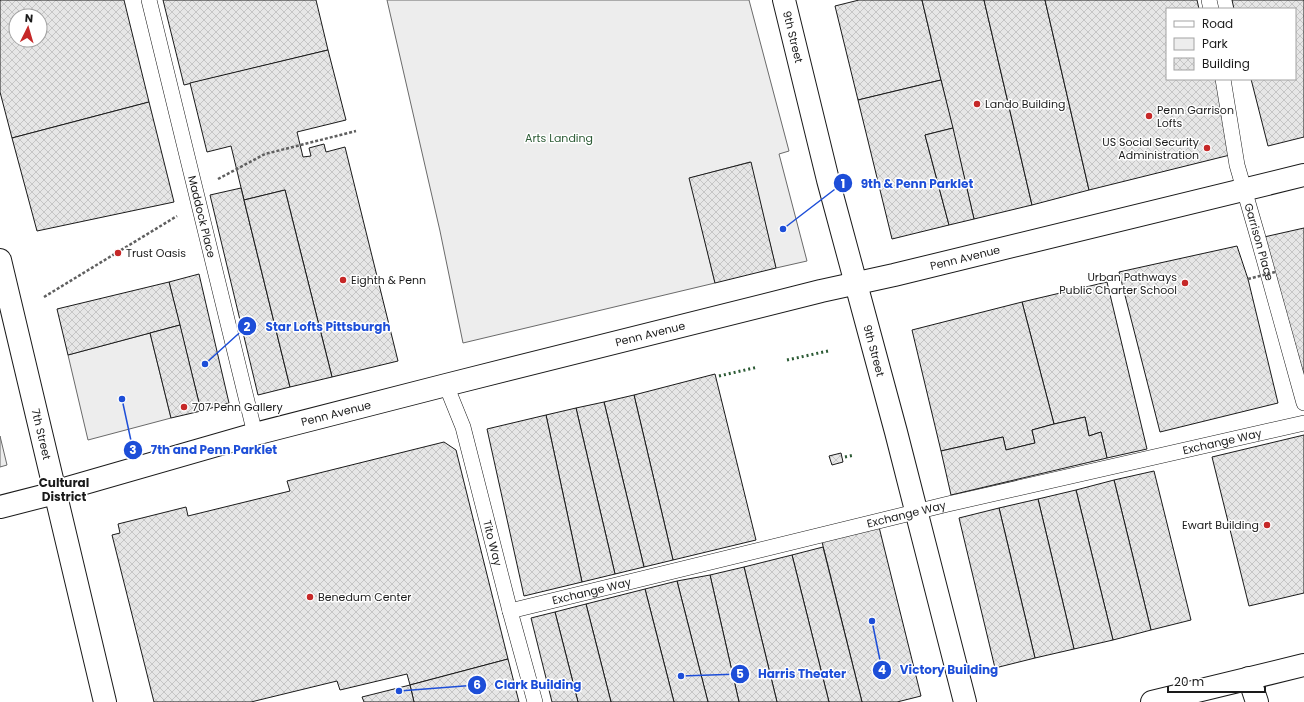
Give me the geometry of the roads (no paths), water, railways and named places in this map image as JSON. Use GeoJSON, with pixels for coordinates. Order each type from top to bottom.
{"type":"FeatureCollection","features":[{"type":"Feature","properties":{"kind":"street","name":"9th Street"},"geometry":{"type":"LineString","coordinates":[[784,0],[828,180],[965,702]]}},
{"type":"Feature","properties":{"kind":"street","name":"Penn Avenue"},"geometry":{"type":"LineString","coordinates":[[0,507],[55,493],[64,489],[255,434],[446,385],[856,283],[1304,175]]}},
{"type":"Feature","properties":{"kind":"street","name":"7th Street"},"geometry":{"type":"LineString","coordinates":[[0,260],[105,702]]}},
{"type":"Feature","properties":{"kind":"street"},"geometry":{"type":"LineString","coordinates":[[1152,702],[1304,665]]}},
{"type":"Feature","properties":{"kind":"street"},"geometry":{"type":"LineString","coordinates":[[1249,678],[1257,702]]}},
{"type":"Feature","properties":{"kind":"lane","name":"Maddock Place"},"geometry":{"type":"LineString","coordinates":[[149,0],[255,434]]}},
{"type":"Feature","properties":{"kind":"lane","name":"Garrison Place"},"geometry":{"type":"LineString","coordinates":[[1223,80],[1237,165],[1304,403]]}},
{"type":"Feature","properties":{"kind":"lane","name":"Tito Way"},"geometry":{"type":"LineString","coordinates":[[446,385],[462,427],[535,702]]}},
{"type":"Feature","properties":{"kind":"lane","name":"Exchange Way"},"geometry":{"type":"LineString","coordinates":[[510,611],[916,512],[1304,423]]}},
{"type":"Feature","properties":{"kind":"place","name":"Lando Building"},"geometry":{"type":"Point","coordinates":[977,104]}},
{"type":"Feature","properties":{"kind":"place","name":"Penn Garrison Lofts"},"geometry":{"type":"Point","coordinates":[1149,116]}},
{"type":"Feature","properties":{"kind":"place","name":"US Social Security Administration"},"geometry":{"type":"Point","coordinates":[1207,148]}},
{"type":"Feature","properties":{"kind":"place","name":"9th & Penn Parklet"},"geometry":{"type":"Point","coordinates":[783,229]}},
{"type":"Feature","properties":{"kind":"place","name":"Trust Oasis"},"geometry":{"type":"Point","coordinates":[118,253]}},
{"type":"Feature","properties":{"kind":"place","name":"Eighth & Penn"},"geometry":{"type":"Point","coordinates":[343,280]}},
{"type":"Feature","properties":{"kind":"place","name":"Urban Pathways Public Charter School"},"geometry":{"type":"Point","coordinates":[1185,283]}},
{"type":"Feature","properties":{"kind":"place","name":"Star Lofts Pittsburgh"},"geometry":{"type":"Point","coordinates":[205,364]}},
{"type":"Feature","properties":{"kind":"place","name":"7th and Penn Parklet"},"geometry":{"type":"Point","coordinates":[122,399]}},
{"type":"Feature","properties":{"kind":"place","name":"707 Penn Gallery"},"geometry":{"type":"Point","coordinates":[184,407]}},
{"type":"Feature","properties":{"kind":"place","name":"Ewart Building"},"geometry":{"type":"Point","coordinates":[1267,525]}},
{"type":"Feature","properties":{"kind":"place","name":"Benedum Center"},"geometry":{"type":"Point","coordinates":[310,597]}},
{"type":"Feature","properties":{"kind":"place","name":"Victory Building"},"geometry":{"type":"Point","coordinates":[872,621]}},
{"type":"Feature","properties":{"kind":"place","name":"Harris Theater"},"geometry":{"type":"Point","coordinates":[681,676]}},
{"type":"Feature","properties":{"kind":"place","name":"Clark Building"},"geometry":{"type":"Point","coordinates":[399,691]}},
{"type":"Feature","properties":{"kind":"district","name":"Cultural District"},"geometry":{"type":"Point","coordinates":[64,489]}},
{"type":"Feature","properties":{"kind":"park label","name":"Arts Landing"},"geometry":{"type":"Point","coordinates":[559,138]}}]}
